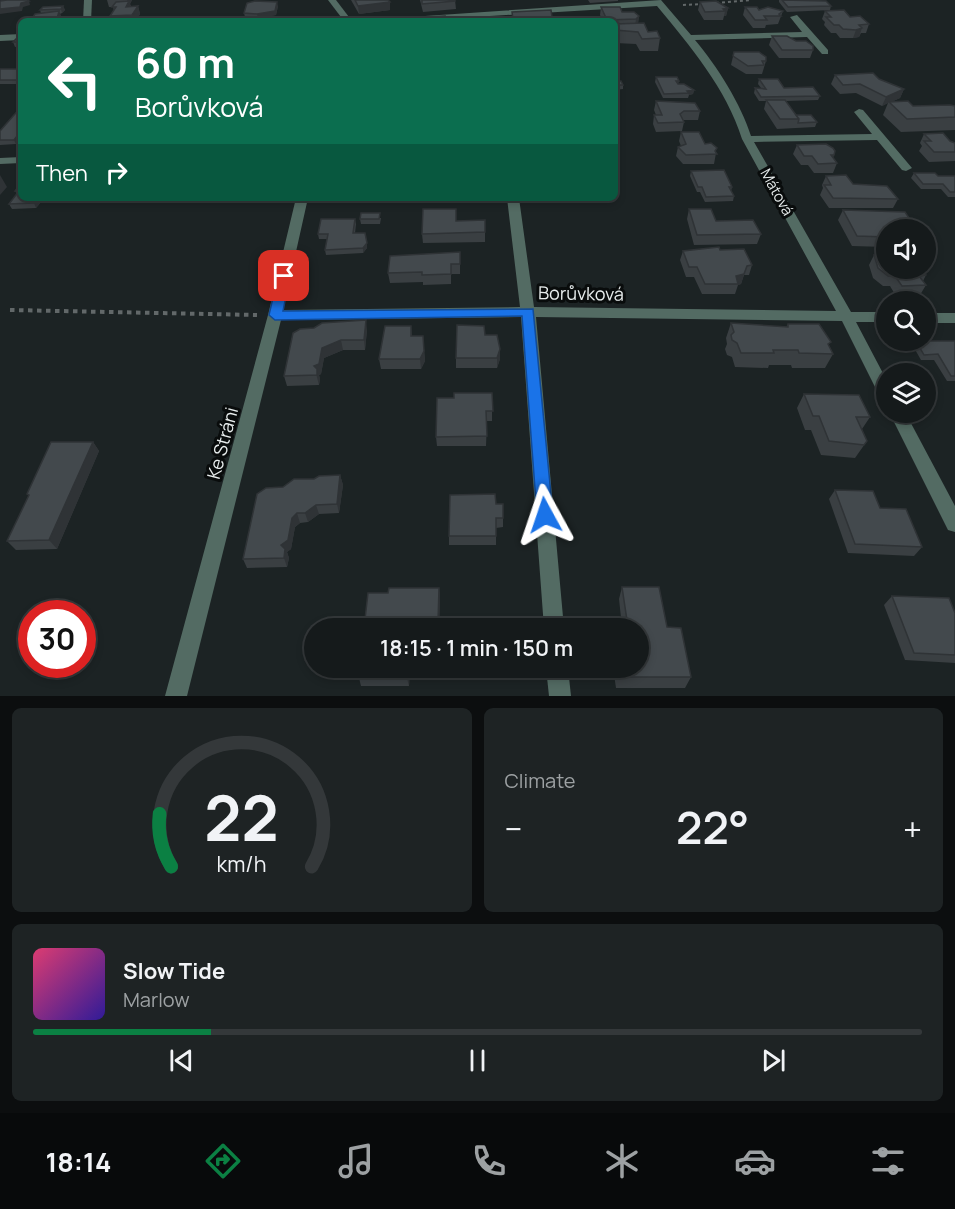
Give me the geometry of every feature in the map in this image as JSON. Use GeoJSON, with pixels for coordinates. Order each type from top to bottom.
{"type":"FeatureCollection","features":[{"type":"Feature","properties":{"kind":"street"},"geometry":{"type":"LineString","coordinates":[[87,18],[88,0]]}},
{"type":"Feature","properties":{"kind":"street"},"geometry":{"type":"LineString","coordinates":[[332,0],[346,18]]}},
{"type":"Feature","properties":{"kind":"street"},"geometry":{"type":"LineString","coordinates":[[416,18],[658,2]]}},
{"type":"Feature","properties":{"kind":"street","name":"Mátová"},"geometry":{"type":"LineString","coordinates":[[658,2],[702,54],[741,120],[747,139],[876,374]]}},
{"type":"Feature","properties":{"kind":"street"},"geometry":{"type":"LineString","coordinates":[[794,17],[825,52]]}},
{"type":"Feature","properties":{"kind":"street"},"geometry":{"type":"LineString","coordinates":[[688,38],[810,34]]}},
{"type":"Feature","properties":{"kind":"street"},"geometry":{"type":"LineString","coordinates":[[0,38],[18,37]]}},
{"type":"Feature","properties":{"kind":"street"},"geometry":{"type":"LineString","coordinates":[[859,112],[906,168]]}},
{"type":"Feature","properties":{"kind":"street"},"geometry":{"type":"LineString","coordinates":[[747,139],[879,137]]}},
{"type":"Feature","properties":{"kind":"street"},"geometry":{"type":"LineString","coordinates":[[0,161],[18,160]]}},
{"type":"Feature","properties":{"kind":"street","name":"Ke Stráni"},"geometry":{"type":"LineString","coordinates":[[176,696],[275,315],[301,201]]}},
{"type":"Feature","properties":{"kind":"street"},"geometry":{"type":"LineString","coordinates":[[513,201],[528,312],[553,618]]}},
{"type":"Feature","properties":{"kind":"street","name":"Borůvková"},"geometry":{"type":"LineString","coordinates":[[275,315],[528,312],[876,317]]}},
{"type":"Feature","properties":{"kind":"street"},"geometry":{"type":"LineString","coordinates":[[936,318],[955,318]]}},
{"type":"Feature","properties":{"kind":"street"},"geometry":{"type":"LineString","coordinates":[[903,423],[955,525]]}},
{"type":"Feature","properties":{"kind":"street"},"geometry":{"type":"LineString","coordinates":[[558,678],[560,696]]}},
{"type":"Feature","properties":{"kind":"path"},"geometry":{"type":"LineString","coordinates":[[716,3],[751,0]]}},
{"type":"Feature","properties":{"kind":"path"},"geometry":{"type":"LineString","coordinates":[[658,2],[671,6],[705,4]]}},
{"type":"Feature","properties":{"kind":"path"},"geometry":{"type":"LineString","coordinates":[[10,310],[275,315]]}},
{"type":"Feature","properties":{"kind":"building"},"geometry":{"type":"Polygon","coordinates":[[[355,0],[388,0],[390,2],[358,6],[355,0]]]}},
{"type":"Feature","properties":{"kind":"building"},"geometry":{"type":"Polygon","coordinates":[[[422,0],[455,0],[455,1],[422,4],[422,0]]]}},
{"type":"Feature","properties":{"kind":"building"},"geometry":{"type":"Polygon","coordinates":[[[782,0],[826,1],[831,6],[788,7],[782,0]]]}},
{"type":"Feature","properties":{"kind":"building"},"geometry":{"type":"Polygon","coordinates":[[[0,1],[29,1],[21,3],[20,7],[0,9],[0,1]]]}},
{"type":"Feature","properties":{"kind":"building"},"geometry":{"type":"Polygon","coordinates":[[[129,1],[126,7],[138,6],[132,15],[110,16],[116,7],[112,7],[116,2],[129,1]]]}},
{"type":"Feature","properties":{"kind":"building"},"geometry":{"type":"Polygon","coordinates":[[[716,1],[728,8],[723,9],[725,11],[705,12],[700,2],[716,1]]]}},
{"type":"Feature","properties":{"kind":"building"},"geometry":{"type":"Polygon","coordinates":[[[277,2],[275,11],[257,14],[244,13],[247,3],[277,2]]]}},
{"type":"Feature","properties":{"kind":"building"},"geometry":{"type":"Polygon","coordinates":[[[63,6],[61,9],[40,10],[43,7],[63,6]]]}},
{"type":"Feature","properties":{"kind":"building"},"geometry":{"type":"Polygon","coordinates":[[[601,7],[620,7],[622,12],[634,12],[639,16],[636,19],[606,18],[601,7]]]}},
{"type":"Feature","properties":{"kind":"building"},"geometry":{"type":"Polygon","coordinates":[[[745,7],[757,7],[759,10],[768,7],[783,11],[779,14],[781,16],[764,16],[767,20],[755,20],[745,7]]]}},
{"type":"Feature","properties":{"kind":"building"},"geometry":{"type":"Polygon","coordinates":[[[551,10],[552,17],[513,18],[512,12],[551,10]]]}},
{"type":"Feature","properties":{"kind":"building"},"geometry":{"type":"Polygon","coordinates":[[[844,10],[850,17],[860,16],[869,24],[859,25],[862,28],[856,30],[843,29],[839,25],[834,25],[826,17],[831,17],[825,11],[844,10]]]}},
{"type":"Feature","properties":{"kind":"building"},"geometry":{"type":"Polygon","coordinates":[[[59,11],[57,18],[32,18],[35,14],[59,11]]]}},
{"type":"Feature","properties":{"kind":"building"},"geometry":{"type":"Polygon","coordinates":[[[445,16],[445,18],[414,18],[445,16]]]}},
{"type":"Feature","properties":{"kind":"building"},"geometry":{"type":"Polygon","coordinates":[[[644,23],[648,32],[657,31],[660,38],[642,39],[638,32],[618,30],[618,24],[644,23]]]}},
{"type":"Feature","properties":{"kind":"building"},"geometry":{"type":"Polygon","coordinates":[[[772,36],[787,36],[796,41],[806,41],[813,46],[813,50],[782,50],[772,36]]]}},
{"type":"Feature","properties":{"kind":"building"},"geometry":{"type":"Polygon","coordinates":[[[734,52],[759,52],[766,57],[766,61],[762,61],[764,65],[748,66],[733,56],[734,52]]]}},
{"type":"Feature","properties":{"kind":"building"},"geometry":{"type":"Polygon","coordinates":[[[0,69],[18,69],[18,80],[0,80],[0,69]]]}},
{"type":"Feature","properties":{"kind":"building"},"geometry":{"type":"Polygon","coordinates":[[[873,73],[879,79],[904,89],[886,97],[860,84],[843,85],[835,75],[873,73]]]}},
{"type":"Feature","properties":{"kind":"building"},"geometry":{"type":"Polygon","coordinates":[[[656,77],[677,77],[678,84],[684,84],[694,90],[687,91],[689,93],[664,94],[656,77]]]}},
{"type":"Feature","properties":{"kind":"building"},"geometry":{"type":"Polygon","coordinates":[[[759,79],[778,79],[784,88],[813,87],[820,96],[761,97],[755,88],[766,89],[759,79]]]}},
{"type":"Feature","properties":{"kind":"building"},"geometry":{"type":"Polygon","coordinates":[[[766,100],[785,100],[799,119],[780,119],[766,100]]]}},
{"type":"Feature","properties":{"kind":"building"},"geometry":{"type":"Polygon","coordinates":[[[656,101],[695,103],[700,111],[684,111],[680,114],[684,122],[658,123],[654,115],[662,115],[656,101]]]}},
{"type":"Feature","properties":{"kind":"building"},"geometry":{"type":"Polygon","coordinates":[[[908,101],[913,106],[955,106],[955,117],[907,119],[889,102],[908,101]]]}},
{"type":"Feature","properties":{"kind":"building"},"geometry":{"type":"Polygon","coordinates":[[[18,110],[18,135],[14,140],[0,140],[0,131],[18,110]]]}},
{"type":"Feature","properties":{"kind":"building"},"geometry":{"type":"Polygon","coordinates":[[[796,115],[811,115],[817,122],[798,123],[799,119],[796,115]]]}},
{"type":"Feature","properties":{"kind":"building"},"geometry":{"type":"Polygon","coordinates":[[[681,132],[699,132],[705,144],[711,143],[717,148],[715,151],[717,154],[686,155],[678,147],[686,144],[681,132]]]}},
{"type":"Feature","properties":{"kind":"building"},"geometry":{"type":"Polygon","coordinates":[[[943,133],[955,143],[955,152],[934,152],[924,141],[931,141],[924,134],[943,133]]]}},
{"type":"Feature","properties":{"kind":"building"},"geometry":{"type":"Polygon","coordinates":[[[826,144],[835,151],[834,155],[831,155],[837,163],[818,164],[812,156],[804,156],[797,145],[826,144]]]}},
{"type":"Feature","properties":{"kind":"building"},"geometry":{"type":"Polygon","coordinates":[[[724,170],[734,196],[706,197],[702,187],[698,187],[691,171],[724,170]]]}},
{"type":"Feature","properties":{"kind":"building"},"geometry":{"type":"Polygon","coordinates":[[[914,173],[955,176],[955,192],[950,192],[943,184],[923,184],[914,173]]]}},
{"type":"Feature","properties":{"kind":"building"},"geometry":{"type":"Polygon","coordinates":[[[846,175],[853,184],[887,186],[898,199],[833,198],[824,185],[831,185],[826,176],[846,175]]]}},
{"type":"Feature","properties":{"kind":"building"},"geometry":{"type":"Polygon","coordinates":[[[18,192],[18,201],[36,201],[34,203],[9,204],[18,192]]]}},
{"type":"Feature","properties":{"kind":"building"},"geometry":{"type":"Polygon","coordinates":[[[423,209],[456,209],[456,221],[485,220],[485,232],[422,234],[423,209]]]}},
{"type":"Feature","properties":{"kind":"building"},"geometry":{"type":"Polygon","coordinates":[[[689,209],[711,209],[716,221],[753,220],[761,234],[697,235],[689,209]]]}},
{"type":"Feature","properties":{"kind":"building"},"geometry":{"type":"Polygon","coordinates":[[[843,210],[905,212],[910,219],[876,219],[876,237],[857,236],[843,210]]]}},
{"type":"Feature","properties":{"kind":"building"},"geometry":{"type":"Polygon","coordinates":[[[361,213],[380,213],[379,219],[360,219],[361,213]]]}},
{"type":"Feature","properties":{"kind":"building"},"geometry":{"type":"Polygon","coordinates":[[[321,219],[355,219],[353,233],[365,233],[367,243],[363,248],[325,250],[328,234],[318,234],[321,219]]]}},
{"type":"Feature","properties":{"kind":"building"},"geometry":{"type":"Polygon","coordinates":[[[719,247],[720,250],[744,249],[752,265],[747,266],[744,274],[736,276],[738,284],[705,284],[697,267],[689,267],[683,251],[719,247]]]}},
{"type":"Feature","properties":{"kind":"building"},"geometry":{"type":"Polygon","coordinates":[[[460,252],[460,264],[451,264],[451,274],[388,273],[390,256],[460,252]]]}},
{"type":"Feature","properties":{"kind":"building"},"geometry":{"type":"Polygon","coordinates":[[[897,279],[921,279],[926,285],[902,286],[897,279]]]}},
{"type":"Feature","properties":{"kind":"building"},"geometry":{"type":"Polygon","coordinates":[[[366,320],[364,340],[341,340],[322,348],[319,364],[314,366],[317,369],[317,375],[284,376],[293,333],[300,329],[314,328],[322,323],[366,320]]]}},
{"type":"Feature","properties":{"kind":"building"},"geometry":{"type":"Polygon","coordinates":[[[731,323],[788,327],[788,324],[819,324],[831,342],[828,344],[833,354],[799,353],[798,350],[741,353],[737,343],[732,340],[731,335],[734,332],[731,323]]]}},
{"type":"Feature","properties":{"kind":"building"},"geometry":{"type":"Polygon","coordinates":[[[457,325],[484,326],[485,335],[497,335],[500,349],[497,358],[456,358],[457,325]]]}},
{"type":"Feature","properties":{"kind":"building"},"geometry":{"type":"Polygon","coordinates":[[[385,326],[411,326],[411,336],[423,336],[424,351],[420,359],[379,359],[385,326]]]}},
{"type":"Feature","properties":{"kind":"building"},"geometry":{"type":"Polygon","coordinates":[[[936,341],[955,341],[955,376],[951,376],[938,354],[924,355],[922,351],[936,351],[936,341]]]}},
{"type":"Feature","properties":{"kind":"building"},"geometry":{"type":"Polygon","coordinates":[[[454,393],[492,393],[493,411],[486,411],[487,436],[436,437],[437,398],[454,398],[454,393]]]}},
{"type":"Feature","properties":{"kind":"building"},"geometry":{"type":"Polygon","coordinates":[[[804,394],[859,395],[870,417],[856,417],[867,441],[864,445],[829,441],[819,416],[813,416],[804,394]]]}},
{"type":"Feature","properties":{"kind":"building"},"geometry":{"type":"Polygon","coordinates":[[[51,442],[93,442],[49,540],[7,541],[29,495],[27,494],[51,442]]]}},
{"type":"Feature","properties":{"kind":"building"},"geometry":{"type":"Polygon","coordinates":[[[340,475],[337,504],[316,505],[305,513],[297,513],[292,518],[288,540],[281,545],[285,549],[284,558],[243,559],[257,494],[266,488],[283,487],[294,479],[340,475]]]}},
{"type":"Feature","properties":{"kind":"building"},"geometry":{"type":"Polygon","coordinates":[[[835,490],[873,491],[880,508],[906,509],[922,547],[855,544],[835,490]]]}},
{"type":"Feature","properties":{"kind":"building"},"geometry":{"type":"Polygon","coordinates":[[[495,494],[496,504],[503,504],[503,518],[496,518],[496,536],[449,536],[450,495],[495,494]]]}},
{"type":"Feature","properties":{"kind":"building"},"geometry":{"type":"Polygon","coordinates":[[[622,587],[659,587],[667,627],[681,628],[691,677],[649,677],[649,618],[627,618],[622,587]]]}},
{"type":"Feature","properties":{"kind":"building"},"geometry":{"type":"Polygon","coordinates":[[[389,588],[439,588],[438,618],[365,618],[368,593],[388,593],[389,588]]]}},
{"type":"Feature","properties":{"kind":"building"},"geometry":{"type":"Polygon","coordinates":[[[892,596],[949,598],[955,613],[955,655],[914,653],[892,596]]]}},
{"type":"Feature","properties":{"kind":"route"},"geometry":{"type":"LineString","coordinates":[[284,276],[275,315],[528,312],[545,515]]}}]}
